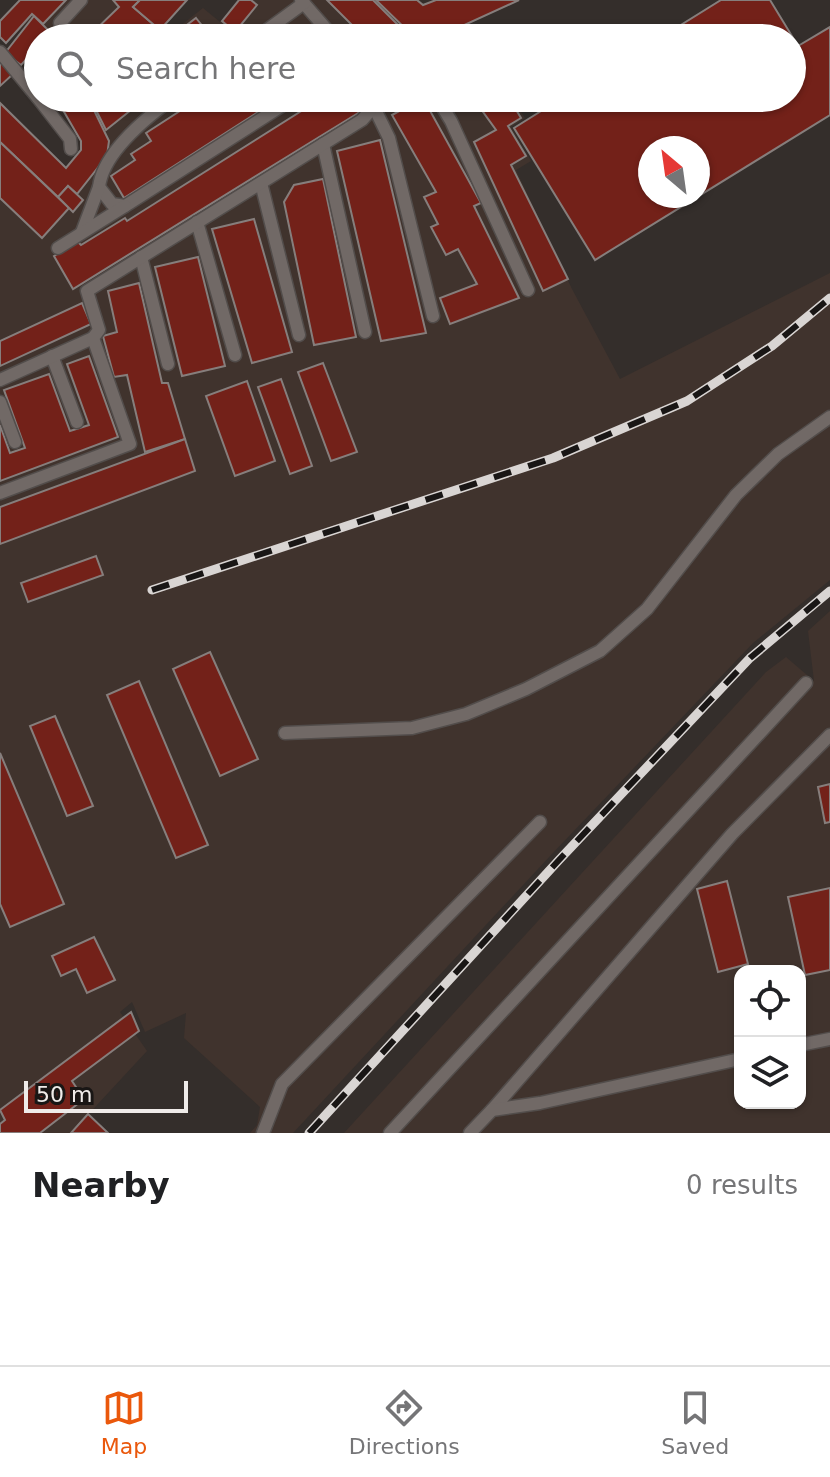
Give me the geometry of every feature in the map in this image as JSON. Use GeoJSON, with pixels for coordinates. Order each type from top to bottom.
{"type":"FeatureCollection","features":[{"type":"Feature","properties":{"kind":"lane"},"geometry":{"type":"LineString","coordinates":[[60,23],[81,0]]}},
{"type":"Feature","properties":{"kind":"lane"},"geometry":{"type":"LineString","coordinates":[[274,24],[303,1],[322,24]]}},
{"type":"Feature","properties":{"kind":"lane"},"geometry":{"type":"LineString","coordinates":[[0,52],[24,81]]}},
{"type":"Feature","properties":{"kind":"lane"},"geometry":{"type":"LineString","coordinates":[[49,112],[70,139],[71,149]]}},
{"type":"Feature","properties":{"kind":"lane"},"geometry":{"type":"LineString","coordinates":[[82,233],[99,187],[100,175],[140,121],[153,112]]}},
{"type":"Feature","properties":{"kind":"lane"},"geometry":{"type":"LineString","coordinates":[[58,248],[272,112]]}},
{"type":"Feature","properties":{"kind":"lane"},"geometry":{"type":"LineString","coordinates":[[0,380],[93,338],[99,330],[87,291],[362,120],[369,112]]}},
{"type":"Feature","properties":{"kind":"lane"},"geometry":{"type":"LineString","coordinates":[[376,112],[389,138],[433,316]]}},
{"type":"Feature","properties":{"kind":"lane"},"geometry":{"type":"LineString","coordinates":[[446,112],[528,290]]}},
{"type":"Feature","properties":{"kind":"lane"},"geometry":{"type":"LineString","coordinates":[[323,144],[365,332]]}},
{"type":"Feature","properties":{"kind":"lane"},"geometry":{"type":"LineString","coordinates":[[261,183],[299,335]]}},
{"type":"Feature","properties":{"kind":"lane"},"geometry":{"type":"LineString","coordinates":[[99,187],[112,204],[125,206]]}},
{"type":"Feature","properties":{"kind":"lane"},"geometry":{"type":"LineString","coordinates":[[197,222],[235,355]]}},
{"type":"Feature","properties":{"kind":"lane"},"geometry":{"type":"LineString","coordinates":[[141,257],[168,364]]}},
{"type":"Feature","properties":{"kind":"lane"},"geometry":{"type":"LineString","coordinates":[[0,493],[130,444],[93,338]]}},
{"type":"Feature","properties":{"kind":"lane"},"geometry":{"type":"LineString","coordinates":[[52,356],[77,422]]}},
{"type":"Feature","properties":{"kind":"lane"},"geometry":{"type":"LineString","coordinates":[[0,402],[15,442]]}},
{"type":"Feature","properties":{"kind":"lane"},"geometry":{"type":"LineString","coordinates":[[285,733],[412,728],[466,714],[526,689],[600,651],[647,609],[736,495],[778,454],[830,417]]}},
{"type":"Feature","properties":{"kind":"lane"},"geometry":{"type":"LineString","coordinates":[[390,1133],[806,683]]}},
{"type":"Feature","properties":{"kind":"lane"},"geometry":{"type":"LineString","coordinates":[[470,1133],[732,834],[830,735]]}},
{"type":"Feature","properties":{"kind":"lane"},"geometry":{"type":"LineString","coordinates":[[263,1133],[282,1084],[540,822]]}},
{"type":"Feature","properties":{"kind":"lane"},"geometry":{"type":"LineString","coordinates":[[806,1044],[830,1039]]}},
{"type":"Feature","properties":{"kind":"lane"},"geometry":{"type":"LineString","coordinates":[[492,1110],[540,1103],[734,1060]]}},
{"type":"Feature","properties":{"kind":"shaded area"},"geometry":{"type":"Polygon","coordinates":[[[19,0],[140,0],[156,24],[43,24],[34,16],[6,43],[0,37],[0,21],[19,0]]]}},
{"type":"Feature","properties":{"kind":"shaded area"},"geometry":{"type":"Polygon","coordinates":[[[239,0],[376,0],[401,24],[183,24],[203,8],[220,22],[239,0]]]}},
{"type":"Feature","properties":{"kind":"shaded area"},"geometry":{"type":"Polygon","coordinates":[[[86,112],[521,112],[525,118],[511,127],[531,161],[516,170],[572,289],[620,379],[830,273],[830,580],[753,643],[293,1133],[250,1133],[257,1125],[260,1107],[184,1038],[186,1013],[145,1032],[132,1002],[120,1012],[147,1051],[71,1133],[0,1133],[0,142],[58,197],[68,186],[77,194],[86,112]]]}},
{"type":"Feature","properties":{"kind":"shaded area"},"geometry":{"type":"Polygon","coordinates":[[[830,611],[830,1133],[344,1133],[766,672],[786,657],[814,681],[808,631],[830,611]]]}},
{"type":"Feature","properties":{"kind":"building"},"geometry":{"type":"Polygon","coordinates":[[[20,0],[66,0],[43,24],[32,14],[6,43],[0,37],[0,21],[20,0]]]}},
{"type":"Feature","properties":{"kind":"building"},"geometry":{"type":"Polygon","coordinates":[[[113,0],[140,0],[133,7],[153,24],[101,24],[119,7],[113,0]]]}},
{"type":"Feature","properties":{"kind":"building"},"geometry":{"type":"Polygon","coordinates":[[[140,0],[187,0],[165,24],[153,24],[133,7],[140,0]]]}},
{"type":"Feature","properties":{"kind":"building"},"geometry":{"type":"Polygon","coordinates":[[[239,0],[251,0],[257,5],[242,24],[226,24],[222,21],[239,0]]]}},
{"type":"Feature","properties":{"kind":"building"},"geometry":{"type":"Polygon","coordinates":[[[327,0],[373,0],[397,24],[351,24],[327,0]]]}},
{"type":"Feature","properties":{"kind":"building"},"geometry":{"type":"Polygon","coordinates":[[[376,0],[417,0],[423,5],[436,0],[519,0],[467,24],[401,24],[376,0]]]}},
{"type":"Feature","properties":{"kind":"building"},"geometry":{"type":"Polygon","coordinates":[[[721,0],[770,0],[785,24],[682,24],[721,0]]]}},
{"type":"Feature","properties":{"kind":"building"},"geometry":{"type":"Polygon","coordinates":[[[34,16],[42,24],[28,24],[34,16]]]}},
{"type":"Feature","properties":{"kind":"building"},"geometry":{"type":"Polygon","coordinates":[[[830,27],[830,115],[710,189],[710,136],[638,136],[638,208],[679,208],[595,260],[514,128],[540,112],[806,112],[806,41],[830,27]]]}},
{"type":"Feature","properties":{"kind":"building"},"geometry":{"type":"Polygon","coordinates":[[[24,29],[24,62],[21,65],[5,53],[24,29]]]}},
{"type":"Feature","properties":{"kind":"building"},"geometry":{"type":"Polygon","coordinates":[[[0,62],[13,74],[0,86],[0,62]]]}},
{"type":"Feature","properties":{"kind":"building"},"geometry":{"type":"Polygon","coordinates":[[[0,103],[66,168],[81,150],[81,141],[64,112],[95,112],[109,141],[107,156],[77,194],[68,186],[58,197],[0,142],[0,103]]]}},
{"type":"Feature","properties":{"kind":"building"},"geometry":{"type":"Polygon","coordinates":[[[97,112],[128,112],[106,130],[97,112]]]}},
{"type":"Feature","properties":{"kind":"building"},"geometry":{"type":"Polygon","coordinates":[[[178,112],[258,112],[124,198],[111,176],[135,160],[131,154],[151,141],[146,133],[178,112]]]}},
{"type":"Feature","properties":{"kind":"building"},"geometry":{"type":"Polygon","coordinates":[[[300,112],[360,112],[73,289],[54,256],[78,242],[81,245],[125,218],[127,221],[300,112]]]}},
{"type":"Feature","properties":{"kind":"building"},"geometry":{"type":"Polygon","coordinates":[[[397,112],[431,112],[481,203],[474,206],[519,298],[450,324],[440,298],[477,284],[458,249],[446,255],[431,227],[438,224],[424,197],[436,192],[392,115],[397,112]]]}},
{"type":"Feature","properties":{"kind":"building"},"geometry":{"type":"Polygon","coordinates":[[[483,112],[517,112],[521,118],[508,126],[526,156],[511,165],[568,279],[543,291],[474,142],[496,130],[483,112]]]}},
{"type":"Feature","properties":{"kind":"building"},"geometry":{"type":"Polygon","coordinates":[[[380,140],[426,333],[381,341],[337,151],[380,140]]]}},
{"type":"Feature","properties":{"kind":"building"},"geometry":{"type":"Polygon","coordinates":[[[0,142],[69,208],[42,238],[0,198],[0,142]]]}},
{"type":"Feature","properties":{"kind":"building"},"geometry":{"type":"Polygon","coordinates":[[[323,179],[356,337],[314,345],[284,202],[294,185],[323,179]]]}},
{"type":"Feature","properties":{"kind":"building"},"geometry":{"type":"Polygon","coordinates":[[[68,186],[83,200],[73,212],[58,197],[68,186]]]}},
{"type":"Feature","properties":{"kind":"building"},"geometry":{"type":"Polygon","coordinates":[[[254,219],[292,352],[252,363],[212,229],[254,219]]]}},
{"type":"Feature","properties":{"kind":"building"},"geometry":{"type":"Polygon","coordinates":[[[198,257],[225,366],[182,376],[155,267],[198,257]]]}},
{"type":"Feature","properties":{"kind":"building"},"geometry":{"type":"Polygon","coordinates":[[[139,283],[162,383],[168,383],[185,439],[145,452],[127,375],[114,377],[103,336],[117,332],[108,291],[139,283]]]}},
{"type":"Feature","properties":{"kind":"building"},"geometry":{"type":"Polygon","coordinates":[[[82,303],[91,324],[0,366],[0,341],[82,303]]]}},
{"type":"Feature","properties":{"kind":"building"},"geometry":{"type":"Polygon","coordinates":[[[89,356],[118,437],[0,481],[0,425],[10,453],[25,448],[4,390],[49,374],[70,431],[89,425],[67,364],[89,356]]]}},
{"type":"Feature","properties":{"kind":"building"},"geometry":{"type":"Polygon","coordinates":[[[323,363],[357,452],[331,461],[298,372],[323,363]]]}},
{"type":"Feature","properties":{"kind":"building"},"geometry":{"type":"Polygon","coordinates":[[[281,379],[312,466],[290,474],[258,387],[281,379]]]}},
{"type":"Feature","properties":{"kind":"building"},"geometry":{"type":"Polygon","coordinates":[[[247,381],[275,461],[235,476],[206,396],[247,381]]]}},
{"type":"Feature","properties":{"kind":"building"},"geometry":{"type":"Polygon","coordinates":[[[185,439],[195,471],[0,544],[0,507],[185,439]]]}},
{"type":"Feature","properties":{"kind":"building"},"geometry":{"type":"Polygon","coordinates":[[[96,556],[103,575],[28,602],[21,583],[96,556]]]}},
{"type":"Feature","properties":{"kind":"building"},"geometry":{"type":"Polygon","coordinates":[[[210,652],[258,759],[220,776],[173,669],[210,652]]]}},
{"type":"Feature","properties":{"kind":"building"},"geometry":{"type":"Polygon","coordinates":[[[139,681],[208,845],[176,858],[107,695],[139,681]]]}},
{"type":"Feature","properties":{"kind":"building"},"geometry":{"type":"Polygon","coordinates":[[[55,716],[93,806],[67,816],[30,726],[55,716]]]}},
{"type":"Feature","properties":{"kind":"building"},"geometry":{"type":"Polygon","coordinates":[[[0,753],[64,904],[10,927],[0,904],[0,753]]]}},
{"type":"Feature","properties":{"kind":"building"},"geometry":{"type":"Polygon","coordinates":[[[830,784],[830,822],[825,823],[818,787],[830,784]]]}},
{"type":"Feature","properties":{"kind":"building"},"geometry":{"type":"Polygon","coordinates":[[[727,881],[748,964],[734,965],[734,968],[718,972],[697,889],[727,881]]]}},
{"type":"Feature","properties":{"kind":"building"},"geometry":{"type":"Polygon","coordinates":[[[830,888],[830,970],[806,975],[788,897],[830,888]]]}},
{"type":"Feature","properties":{"kind":"building"},"geometry":{"type":"Polygon","coordinates":[[[94,937],[115,980],[87,993],[76,969],[61,976],[52,956],[94,937]]]}},
{"type":"Feature","properties":{"kind":"building"},"geometry":{"type":"Polygon","coordinates":[[[131,1012],[139,1031],[72,1081],[84,1099],[40,1133],[0,1133],[0,1124],[5,1120],[0,1110],[131,1012]]]}},
{"type":"Feature","properties":{"kind":"building"},"geometry":{"type":"Polygon","coordinates":[[[88,1114],[108,1133],[71,1133],[88,1114]]]}},
{"type":"Feature","properties":{"kind":"railway"},"geometry":{"type":"LineString","coordinates":[[152,590],[553,458],[687,401],[772,346],[830,298]]}},
{"type":"Feature","properties":{"kind":"railway"},"geometry":{"type":"LineString","coordinates":[[309,1133],[559,860],[750,658],[830,591]]}}]}
